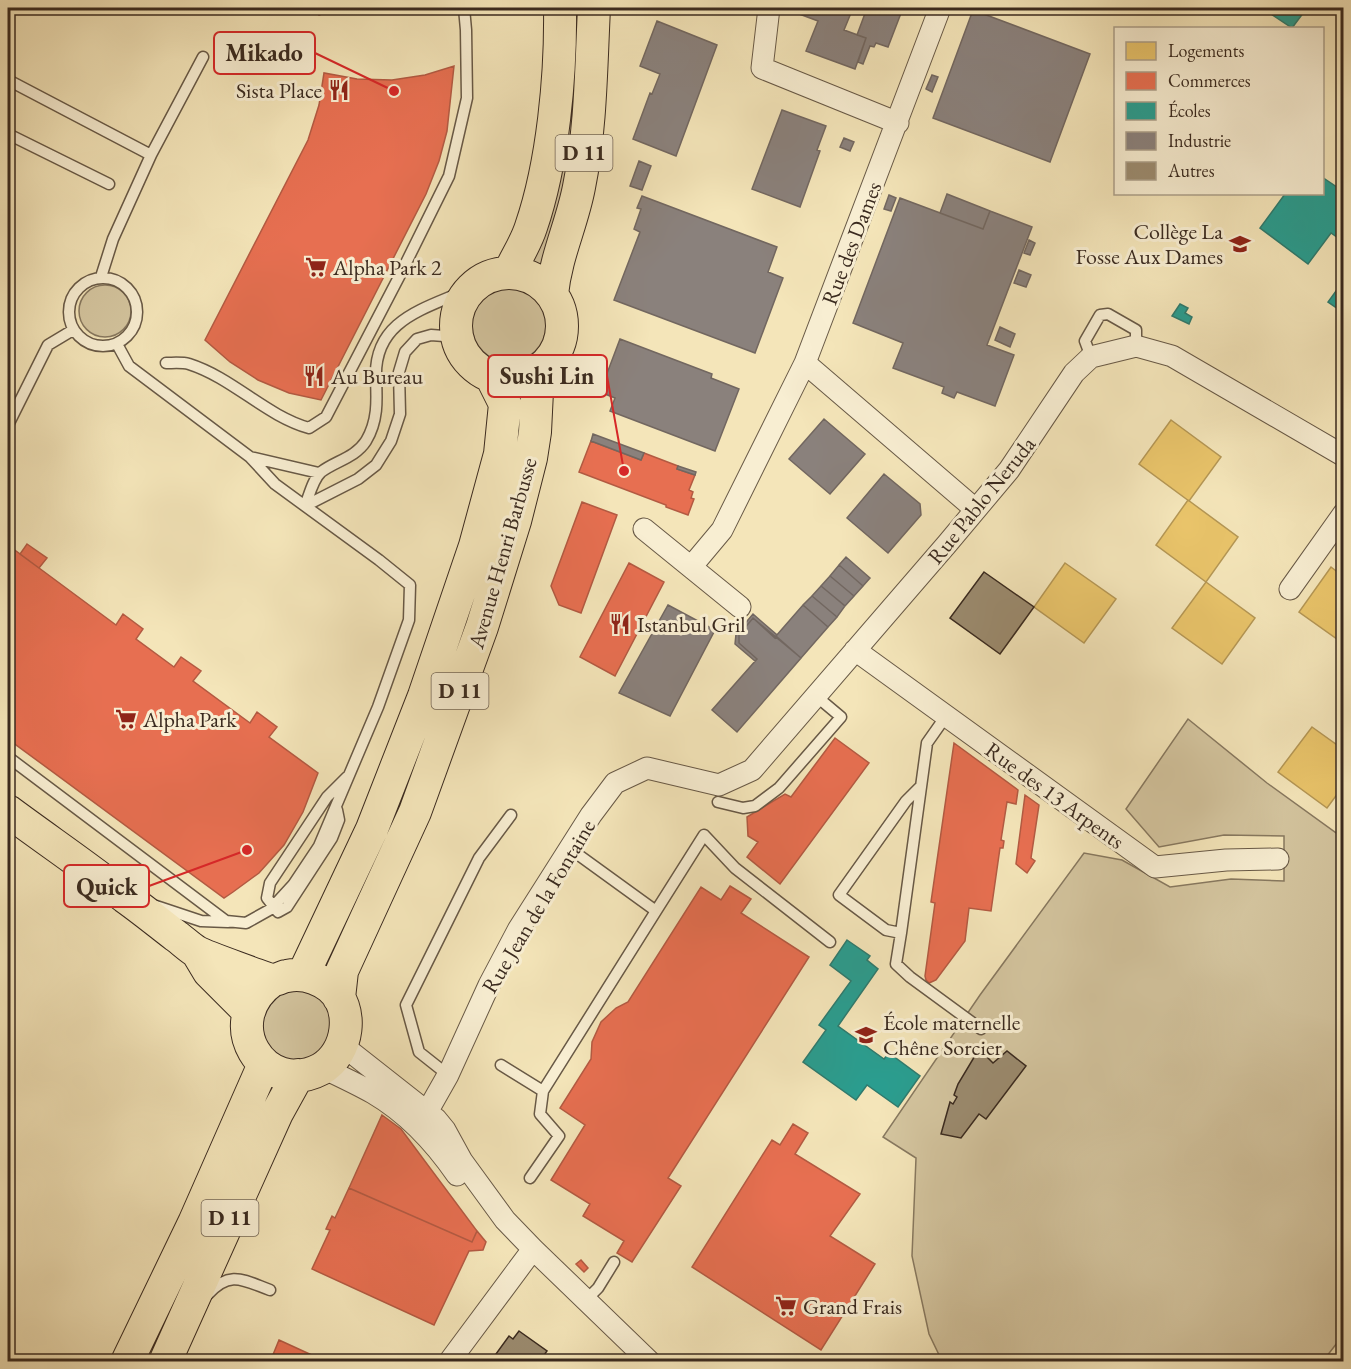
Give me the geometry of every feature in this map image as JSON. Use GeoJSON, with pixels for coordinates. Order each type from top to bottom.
{"type":"FeatureCollection","features":[{"type":"Feature","properties":{"kind":"main road","name":"D 11"},"geometry":{"type":"LineString","coordinates":[[509,273],[531,230],[545,182],[556,92],[560,8]]}},
{"type":"Feature","properties":{"kind":"main road","name":"D 11"},"geometry":{"type":"LineString","coordinates":[[552,294],[556,263],[579,188],[590,105],[594,8]]}},
{"type":"Feature","properties":{"kind":"main road"},"geometry":{"type":"LineString","coordinates":[[509,273],[523,274],[536,280],[552,294],[561,316],[562,332],[558,347],[550,360],[537,371],[523,377],[507,379],[490,376],[475,367],[464,354],[457,337],[456,323],[465,296],[475,285],[490,276],[509,273]]}},
{"type":"Feature","properties":{"kind":"main road","name":"Avenue Henri Barbusse"},"geometry":{"type":"LineString","coordinates":[[339,998],[342,971],[415,812],[485,616],[515,521],[531,458],[535,432],[537,371]]}},
{"type":"Feature","properties":{"kind":"main road","name":"Avenue Henri Barbusse"},"geometry":{"type":"LineString","coordinates":[[288,978],[372,829],[424,696],[475,546],[500,453],[505,404],[490,376]]}},
{"type":"Feature","properties":{"kind":"main road"},"geometry":{"type":"LineString","coordinates":[[8,811],[197,952],[209,972],[248,1011]]}},
{"type":"Feature","properties":{"kind":"main road"},"geometry":{"type":"LineString","coordinates":[[197,952],[288,978],[318,980],[331,988],[339,998],[345,1015],[346,1030],[321,1063],[275,1070],[264,1064],[248,1040],[246,1026],[248,1011],[262,988],[288,978]]}},
{"type":"Feature","properties":{"kind":"main road","name":"D 11"},"geometry":{"type":"LineString","coordinates":[[165,1362],[277,1113],[321,1063]]}},
{"type":"Feature","properties":{"kind":"main road","name":"D 11"},"geometry":{"type":"LineString","coordinates":[[128,1362],[194,1223],[264,1064]]}},
{"type":"Feature","properties":{"kind":"street"},"geometry":{"type":"LineString","coordinates":[[769,8],[762,68],[897,123]]}},
{"type":"Feature","properties":{"kind":"street","name":"Rue des Dames"},"geometry":{"type":"LineString","coordinates":[[691,567],[722,530],[805,363],[940,8]]}},
{"type":"Feature","properties":{"kind":"street"},"geometry":{"type":"LineString","coordinates":[[1091,357],[1136,346],[1172,356],[1344,456]]}},
{"type":"Feature","properties":{"kind":"street","name":"Rue Pablo Neruda"},"geometry":{"type":"LineString","coordinates":[[647,768],[719,785],[752,770],[1009,470],[1074,373],[1091,357]]}},
{"type":"Feature","properties":{"kind":"street"},"geometry":{"type":"LineString","coordinates":[[805,363],[975,509]]}},
{"type":"Feature","properties":{"kind":"street"},"geometry":{"type":"LineString","coordinates":[[1290,589],[1344,513]]}},
{"type":"Feature","properties":{"kind":"street"},"geometry":{"type":"LineString","coordinates":[[644,530],[740,607]]}},
{"type":"Feature","properties":{"kind":"street","name":"Rue des 13 Arpents"},"geometry":{"type":"LineString","coordinates":[[855,650],[1155,867],[1226,860],[1278,860]]}},
{"type":"Feature","properties":{"kind":"street","name":"Rue Jean de la Fontaine"},"geometry":{"type":"LineString","coordinates":[[427,1120],[444,1107],[445,1081],[518,930],[569,849],[615,783],[647,768]]}},
{"type":"Feature","properties":{"kind":"street"},"geometry":{"type":"LineString","coordinates":[[321,1063],[420,1091],[445,1081]]}},
{"type":"Feature","properties":{"kind":"street"},"geometry":{"type":"LineString","coordinates":[[321,1063],[445,1130],[462,1161],[505,1220],[650,1362]]}},
{"type":"Feature","properties":{"kind":"street"},"geometry":{"type":"LineString","coordinates":[[390,1083],[427,1120],[440,1151],[469,1192],[475,1199],[505,1220]]}},
{"type":"Feature","properties":{"kind":"street"},"geometry":{"type":"LineString","coordinates":[[449,1362],[533,1249]]}},
{"type":"Feature","properties":{"kind":"lane"},"geometry":{"type":"LineString","coordinates":[[166,363],[188,364],[241,390],[290,423],[309,428],[326,417],[449,176],[467,98],[464,8]]}},
{"type":"Feature","properties":{"kind":"lane"},"geometry":{"type":"LineString","coordinates":[[101,277],[113,239],[152,155],[204,57]]}},
{"type":"Feature","properties":{"kind":"lane"},"geometry":{"type":"LineString","coordinates":[[8,80],[152,155]]}},
{"type":"Feature","properties":{"kind":"lane"},"geometry":{"type":"LineString","coordinates":[[8,134],[109,184]]}},
{"type":"Feature","properties":{"kind":"lane"},"geometry":{"type":"LineString","coordinates":[[101,277],[121,282],[129,289],[135,298],[137,320],[133,330],[117,344],[97,346],[79,338],[73,330],[68,314],[72,296],[85,282],[101,277]]}},
{"type":"Feature","properties":{"kind":"lane"},"geometry":{"type":"LineString","coordinates":[[250,457],[319,473],[349,458],[364,444],[374,425],[377,405],[375,367],[384,340],[399,322],[422,307],[475,285]]}},
{"type":"Feature","properties":{"kind":"lane"},"geometry":{"type":"LineString","coordinates":[[1091,357],[1085,341],[1100,315],[1108,314],[1136,330],[1136,346]]}},
{"type":"Feature","properties":{"kind":"lane"},"geometry":{"type":"LineString","coordinates":[[8,425],[48,345],[73,330]]}},
{"type":"Feature","properties":{"kind":"lane"},"geometry":{"type":"LineString","coordinates":[[305,506],[358,479],[376,465],[391,441],[400,414],[399,372],[405,352],[417,339],[431,335],[457,337]]}},
{"type":"Feature","properties":{"kind":"lane"},"geometry":{"type":"LineString","coordinates":[[117,344],[129,366],[250,457],[275,484],[410,585],[409,620],[378,706],[337,807],[319,846],[293,885],[273,907],[246,923],[201,921],[123,895]]}},
{"type":"Feature","properties":{"kind":"lane"},"geometry":{"type":"LineString","coordinates":[[305,506],[319,473]]}},
{"type":"Feature","properties":{"kind":"lane"},"geometry":{"type":"LineString","coordinates":[[718,802],[743,808],[756,806],[779,788],[841,717],[816,696]]}},
{"type":"Feature","properties":{"kind":"lane"},"geometry":{"type":"LineString","coordinates":[[946,716],[927,743],[896,964],[910,977],[981,1029]]}},
{"type":"Feature","properties":{"kind":"lane"},"geometry":{"type":"LineString","coordinates":[[8,757],[226,921],[246,923]]}},
{"type":"Feature","properties":{"kind":"lane"},"geometry":{"type":"LineString","coordinates":[[273,907],[267,898],[270,883],[327,797],[346,777]]}},
{"type":"Feature","properties":{"kind":"lane"},"geometry":{"type":"LineString","coordinates":[[901,933],[886,930],[839,896],[906,801],[921,786]]}},
{"type":"Feature","properties":{"kind":"lane"},"geometry":{"type":"LineString","coordinates":[[445,1081],[419,1052],[406,1005],[479,858],[511,815]]}},
{"type":"Feature","properties":{"kind":"lane"},"geometry":{"type":"LineString","coordinates":[[530,1178],[559,1136],[540,1114],[543,1090],[704,836],[735,867],[830,942]]}},
{"type":"Feature","properties":{"kind":"lane"},"geometry":{"type":"LineString","coordinates":[[569,849],[656,911]]}},
{"type":"Feature","properties":{"kind":"lane"},"geometry":{"type":"LineString","coordinates":[[501,1065],[543,1090]]}},
{"type":"Feature","properties":{"kind":"lane"},"geometry":{"type":"LineString","coordinates":[[586,1300],[598,1288],[614,1262]]}},
{"type":"Feature","properties":{"kind":"lane"},"geometry":{"type":"LineString","coordinates":[[181,1326],[219,1282],[231,1278],[270,1290]]}},
{"type":"Feature","properties":{"kind":"shaded area"},"geometry":{"type":"Polygon","coordinates":[[[570,8],[583,8],[567,201],[543,268],[527,260],[570,8]]]}},
{"type":"Feature","properties":{"kind":"shaded area"},"geometry":{"type":"Polygon","coordinates":[[[100,285],[110,285],[124,292],[131,311],[124,330],[110,337],[100,337],[90,333],[83,326],[79,316],[79,306],[83,296],[90,289],[100,285]]]}},
{"type":"Feature","properties":{"kind":"shaded area"},"geometry":{"type":"Polygon","coordinates":[[[509,288],[530,294],[540,304],[546,325],[540,346],[530,356],[509,362],[488,356],[478,346],[472,325],[478,304],[488,294],[509,288]]]}},
{"type":"Feature","properties":{"kind":"shaded area"},"geometry":{"type":"Polygon","coordinates":[[[1188,719],[1267,783],[1343,838],[1344,1334],[1323,1361],[942,1361],[929,1334],[912,1256],[916,1158],[883,1137],[980,995],[1084,853],[1122,860],[1170,887],[1231,879],[1284,881],[1284,836],[1224,835],[1159,847],[1126,809],[1188,719]]]}},
{"type":"Feature","properties":{"kind":"shaded area"},"geometry":{"type":"Polygon","coordinates":[[[308,989],[328,1002],[333,1039],[304,1063],[279,1059],[262,1039],[261,1015],[266,1004],[285,990],[308,989]]]}},
{"type":"Feature","properties":{"kind":"building: Logements"},"geometry":{"type":"Polygon","coordinates":[[[1171,420],[1221,457],[1189,501],[1139,464],[1171,420]]]}},
{"type":"Feature","properties":{"kind":"building: Logements"},"geometry":{"type":"Polygon","coordinates":[[[1188,500],[1238,537],[1206,582],[1156,545],[1188,500]]]}},
{"type":"Feature","properties":{"kind":"building: Logements"},"geometry":{"type":"Polygon","coordinates":[[[1065,563],[1116,599],[1084,643],[1034,607],[1065,563]]]}},
{"type":"Feature","properties":{"kind":"building: Logements"},"geometry":{"type":"Polygon","coordinates":[[[1331,567],[1344,577],[1344,644],[1299,612],[1331,567]]]}},
{"type":"Feature","properties":{"kind":"building: Logements"},"geometry":{"type":"Polygon","coordinates":[[[1206,582],[1255,618],[1222,664],[1172,628],[1206,582]]]}},
{"type":"Feature","properties":{"kind":"building: Logements"},"geometry":{"type":"Polygon","coordinates":[[[1312,727],[1344,750],[1344,785],[1327,808],[1278,772],[1312,727]]]}},
{"type":"Feature","properties":{"kind":"building: Commerces"},"geometry":{"type":"Polygon","coordinates":[[[316,8],[339,8],[319,15],[316,8]]]}},
{"type":"Feature","properties":{"kind":"building: Commerces","name":"Alpha Park 2"},"geometry":{"type":"Polygon","coordinates":[[[454,66],[447,131],[439,161],[426,194],[321,400],[289,393],[258,380],[230,362],[205,340],[308,140],[319,105],[324,73],[357,79],[392,80],[425,75],[454,66]]]}},
{"type":"Feature","properties":{"kind":"building: Commerces"},"geometry":{"type":"Polygon","coordinates":[[[591,441],[641,460],[644,453],[695,475],[689,490],[693,492],[691,498],[694,499],[688,515],[579,472],[591,441]]]}},
{"type":"Feature","properties":{"kind":"building: Commerces"},"geometry":{"type":"Polygon","coordinates":[[[582,502],[617,515],[581,613],[559,605],[551,586],[582,502]]]}},
{"type":"Feature","properties":{"kind":"building: Commerces"},"geometry":{"type":"Polygon","coordinates":[[[27,544],[47,558],[39,568],[20,554],[27,544]]]}},
{"type":"Feature","properties":{"kind":"building: Commerces","name":"Alpha Park"},"geometry":{"type":"Polygon","coordinates":[[[8,545],[116,625],[123,614],[143,629],[136,639],[174,667],[181,657],[201,671],[193,681],[250,723],[257,712],[277,727],[269,737],[318,773],[303,812],[284,845],[259,873],[224,898],[8,739],[8,545]]]}},
{"type":"Feature","properties":{"kind":"building: Commerces"},"geometry":{"type":"Polygon","coordinates":[[[629,563],[664,582],[615,676],[580,657],[629,563]]]}},
{"type":"Feature","properties":{"kind":"building: Commerces"},"geometry":{"type":"Polygon","coordinates":[[[835,738],[869,763],[780,884],[747,857],[758,842],[748,836],[747,817],[785,794],[791,797],[835,738]]]}},
{"type":"Feature","properties":{"kind":"building: Commerces"},"geometry":{"type":"Polygon","coordinates":[[[954,743],[1018,790],[1016,804],[1007,802],[1001,840],[1004,841],[1003,848],[1000,848],[991,911],[969,908],[965,941],[936,980],[929,983],[925,976],[935,903],[931,902],[954,743]]]}},
{"type":"Feature","properties":{"kind":"building: Commerces"},"geometry":{"type":"Polygon","coordinates":[[[1025,795],[1039,805],[1031,858],[1035,861],[1027,873],[1016,864],[1025,795]]]}},
{"type":"Feature","properties":{"kind":"building: Commerces"},"geometry":{"type":"Polygon","coordinates":[[[730,886],[751,899],[741,913],[809,957],[668,1178],[681,1186],[632,1262],[617,1253],[624,1241],[583,1216],[590,1204],[551,1180],[585,1125],[560,1108],[591,1059],[592,1042],[601,1022],[616,1008],[628,1002],[701,887],[721,900],[730,886]]]}},
{"type":"Feature","properties":{"kind":"building: Commerces"},"geometry":{"type":"Polygon","coordinates":[[[382,1115],[401,1129],[477,1231],[472,1242],[349,1188],[382,1115]]]}},
{"type":"Feature","properties":{"kind":"building: Commerces"},"geometry":{"type":"Polygon","coordinates":[[[793,1124],[808,1133],[795,1154],[860,1194],[830,1236],[875,1264],[821,1350],[692,1267],[772,1140],[780,1145],[793,1124]]]}},
{"type":"Feature","properties":{"kind":"building: Commerces"},"geometry":{"type":"Polygon","coordinates":[[[349,1188],[472,1242],[477,1231],[486,1242],[483,1250],[469,1251],[434,1325],[312,1269],[330,1230],[326,1229],[332,1216],[335,1218],[349,1188]]]}},
{"type":"Feature","properties":{"kind":"building: Commerces"},"geometry":{"type":"Polygon","coordinates":[[[581,1260],[588,1268],[584,1272],[576,1264],[581,1260]]]}},
{"type":"Feature","properties":{"kind":"building: Commerces"},"geometry":{"type":"Polygon","coordinates":[[[279,1340],[327,1362],[270,1362],[279,1340]]]}},
{"type":"Feature","properties":{"kind":"building: Écoles"},"geometry":{"type":"Polygon","coordinates":[[[1262,8],[1307,8],[1290,27],[1262,8]]]}},
{"type":"Feature","properties":{"kind":"building: Écoles"},"geometry":{"type":"Polygon","coordinates":[[[1324,178],[1344,192],[1344,242],[1331,233],[1308,264],[1260,228],[1284,195],[1324,195],[1324,178]]]}},
{"type":"Feature","properties":{"kind":"building: Écoles"},"geometry":{"type":"Polygon","coordinates":[[[1344,280],[1344,313],[1328,302],[1344,280]]]}},
{"type":"Feature","properties":{"kind":"building: Écoles"},"geometry":{"type":"Polygon","coordinates":[[[1180,304],[1188,308],[1185,313],[1192,317],[1189,324],[1172,316],[1180,304]]]}},
{"type":"Feature","properties":{"kind":"building: Écoles"},"geometry":{"type":"Polygon","coordinates":[[[847,940],[870,956],[867,960],[878,969],[838,1026],[884,1059],[889,1053],[920,1076],[898,1107],[867,1085],[856,1100],[803,1062],[826,1030],[819,1025],[851,981],[830,965],[847,940]]]}},
{"type":"Feature","properties":{"kind":"building: Industrie"},"geometry":{"type":"Polygon","coordinates":[[[796,8],[853,8],[844,30],[866,38],[855,69],[806,51],[818,21],[794,12],[796,8]]]}},
{"type":"Feature","properties":{"kind":"building: Industrie"},"geometry":{"type":"Polygon","coordinates":[[[867,8],[903,8],[888,47],[876,43],[874,47],[870,46],[863,64],[858,62],[866,38],[857,35],[867,8]]]}},
{"type":"Feature","properties":{"kind":"building: Industrie"},"geometry":{"type":"Polygon","coordinates":[[[973,10],[1090,54],[1050,162],[933,118],[973,10]]]}},
{"type":"Feature","properties":{"kind":"building: Industrie"},"geometry":{"type":"Polygon","coordinates":[[[657,21],[717,45],[676,156],[633,139],[650,93],[652,94],[660,74],[640,66],[657,21]]]}},
{"type":"Feature","properties":{"kind":"building: Industrie"},"geometry":{"type":"Polygon","coordinates":[[[932,75],[938,77],[932,92],[926,89],[932,75]]]}},
{"type":"Feature","properties":{"kind":"building: Industrie"},"geometry":{"type":"Polygon","coordinates":[[[782,110],[826,126],[817,150],[820,151],[800,207],[752,189],[782,110]]]}},
{"type":"Feature","properties":{"kind":"building: Industrie"},"geometry":{"type":"Polygon","coordinates":[[[844,138],[854,142],[850,151],[840,147],[844,138]]]}},
{"type":"Feature","properties":{"kind":"building: Industrie"},"geometry":{"type":"Polygon","coordinates":[[[639,161],[651,166],[642,190],[630,186],[639,161]]]}},
{"type":"Feature","properties":{"kind":"building: Industrie"},"geometry":{"type":"Polygon","coordinates":[[[947,194],[990,211],[983,229],[940,213],[947,194]]]}},
{"type":"Feature","properties":{"kind":"building: Industrie"},"geometry":{"type":"Polygon","coordinates":[[[889,195],[896,198],[891,211],[884,209],[889,195]]]}},
{"type":"Feature","properties":{"kind":"building: Industrie"},"geometry":{"type":"Polygon","coordinates":[[[642,196],[777,247],[768,272],[783,278],[755,353],[614,300],[640,232],[634,229],[641,209],[637,208],[642,196]]]}},
{"type":"Feature","properties":{"kind":"building: Industrie"},"geometry":{"type":"Polygon","coordinates":[[[900,198],[983,229],[990,211],[1032,227],[987,345],[1014,355],[995,406],[957,392],[954,398],[942,393],[944,387],[893,368],[903,343],[853,323],[900,198]]]}},
{"type":"Feature","properties":{"kind":"building: Industrie"},"geometry":{"type":"Polygon","coordinates":[[[1029,240],[1035,243],[1030,255],[1024,253],[1029,240]]]}},
{"type":"Feature","properties":{"kind":"building: Industrie"},"geometry":{"type":"Polygon","coordinates":[[[1019,270],[1031,275],[1026,287],[1014,283],[1019,270]]]}},
{"type":"Feature","properties":{"kind":"building: Industrie"},"geometry":{"type":"Polygon","coordinates":[[[1000,327],[1015,334],[1010,347],[995,340],[1000,327]]]}},
{"type":"Feature","properties":{"kind":"building: Industrie"},"geometry":{"type":"Polygon","coordinates":[[[620,339],[712,374],[711,378],[739,389],[715,451],[610,411],[615,398],[600,392],[620,339]]]}},
{"type":"Feature","properties":{"kind":"building: Industrie"},"geometry":{"type":"Polygon","coordinates":[[[824,419],[865,454],[830,494],[789,459],[824,419]]]}},
{"type":"Feature","properties":{"kind":"building: Industrie"},"geometry":{"type":"Polygon","coordinates":[[[593,434],[644,453],[641,460],[591,441],[593,434]]]}},
{"type":"Feature","properties":{"kind":"building: Industrie"},"geometry":{"type":"Polygon","coordinates":[[[678,466],[696,472],[695,475],[677,469],[678,466]]]}},
{"type":"Feature","properties":{"kind":"building: Industrie"},"geometry":{"type":"Polygon","coordinates":[[[884,474],[920,504],[921,515],[888,553],[847,518],[884,474]]]}},
{"type":"Feature","properties":{"kind":"building: Industrie"},"geometry":{"type":"Polygon","coordinates":[[[846,557],[870,578],[863,586],[839,565],[846,557]]]}},
{"type":"Feature","properties":{"kind":"building: Industrie"},"geometry":{"type":"Polygon","coordinates":[[[839,565],[863,586],[854,596],[830,576],[839,565]]]}},
{"type":"Feature","properties":{"kind":"building: Industrie"},"geometry":{"type":"Polygon","coordinates":[[[830,576],[854,596],[845,606],[821,586],[830,576]]]}},
{"type":"Feature","properties":{"kind":"building: Industrie"},"geometry":{"type":"Polygon","coordinates":[[[821,586],[845,606],[837,617],[812,596],[821,586]]]}},
{"type":"Feature","properties":{"kind":"building: Industrie"},"geometry":{"type":"Polygon","coordinates":[[[812,596],[837,617],[828,627],[803,605],[812,596]]]}},
{"type":"Feature","properties":{"kind":"building: Industrie"},"geometry":{"type":"Polygon","coordinates":[[[668,605],[715,630],[670,716],[619,693],[668,605]]]}},
{"type":"Feature","properties":{"kind":"building: Industrie"},"geometry":{"type":"Polygon","coordinates":[[[803,605],[828,627],[801,658],[776,636],[803,605]]]}},
{"type":"Feature","properties":{"kind":"building: Industrie"},"geometry":{"type":"Polygon","coordinates":[[[753,614],[777,635],[775,638],[753,618],[739,635],[739,643],[757,659],[755,661],[735,644],[736,634],[753,614]]]}},
{"type":"Feature","properties":{"kind":"building: Industrie"},"geometry":{"type":"Polygon","coordinates":[[[753,618],[801,658],[737,732],[712,710],[757,659],[739,643],[739,635],[753,618]]]}},
{"type":"Feature","properties":{"kind":"building: Autres"},"geometry":{"type":"Polygon","coordinates":[[[984,572],[1034,607],[1000,654],[950,618],[984,572]]]}},
{"type":"Feature","properties":{"kind":"building: Autres"},"geometry":{"type":"Polygon","coordinates":[[[979,1049],[993,1063],[1007,1051],[1026,1066],[986,1119],[979,1114],[961,1138],[941,1134],[950,1102],[953,1104],[957,1097],[954,1095],[958,1084],[979,1049]]]}},
{"type":"Feature","properties":{"kind":"building: Autres"},"geometry":{"type":"Polygon","coordinates":[[[519,1331],[547,1351],[539,1362],[498,1362],[493,1358],[509,1336],[513,1339],[519,1331]]]}},
{"type":"Feature","properties":{"kind":"place","name":"Sista Place"},"geometry":{"type":"Point","coordinates":[339,90]}},
{"type":"Feature","properties":{"kind":"place","name":"Mikado"},"geometry":{"type":"Point","coordinates":[394,91]}},
{"type":"Feature","properties":{"kind":"place","name":"Collège La Fosse Aux Dames"},"geometry":{"type":"Point","coordinates":[1240,244]}},
{"type":"Feature","properties":{"kind":"place","name":"Alpha Park 2"},"geometry":{"type":"Point","coordinates":[316,267]}},
{"type":"Feature","properties":{"kind":"place","name":"Au Bureau"},"geometry":{"type":"Point","coordinates":[314,376]}},
{"type":"Feature","properties":{"kind":"place","name":"Sushi Lin"},"geometry":{"type":"Point","coordinates":[624,471]}},
{"type":"Feature","properties":{"kind":"place","name":"Istanbul Gril"},"geometry":{"type":"Point","coordinates":[620,624]}},
{"type":"Feature","properties":{"kind":"place","name":"Alpha Park"},"geometry":{"type":"Point","coordinates":[126,719]}},
{"type":"Feature","properties":{"kind":"place","name":"Quick"},"geometry":{"type":"Point","coordinates":[247,850]}},
{"type":"Feature","properties":{"kind":"place","name":"École maternelle Chêne Sorcier"},"geometry":{"type":"Point","coordinates":[866,1035]}},
{"type":"Feature","properties":{"kind":"place","name":"Grand Frais"},"geometry":{"type":"Point","coordinates":[786,1306]}}]}
